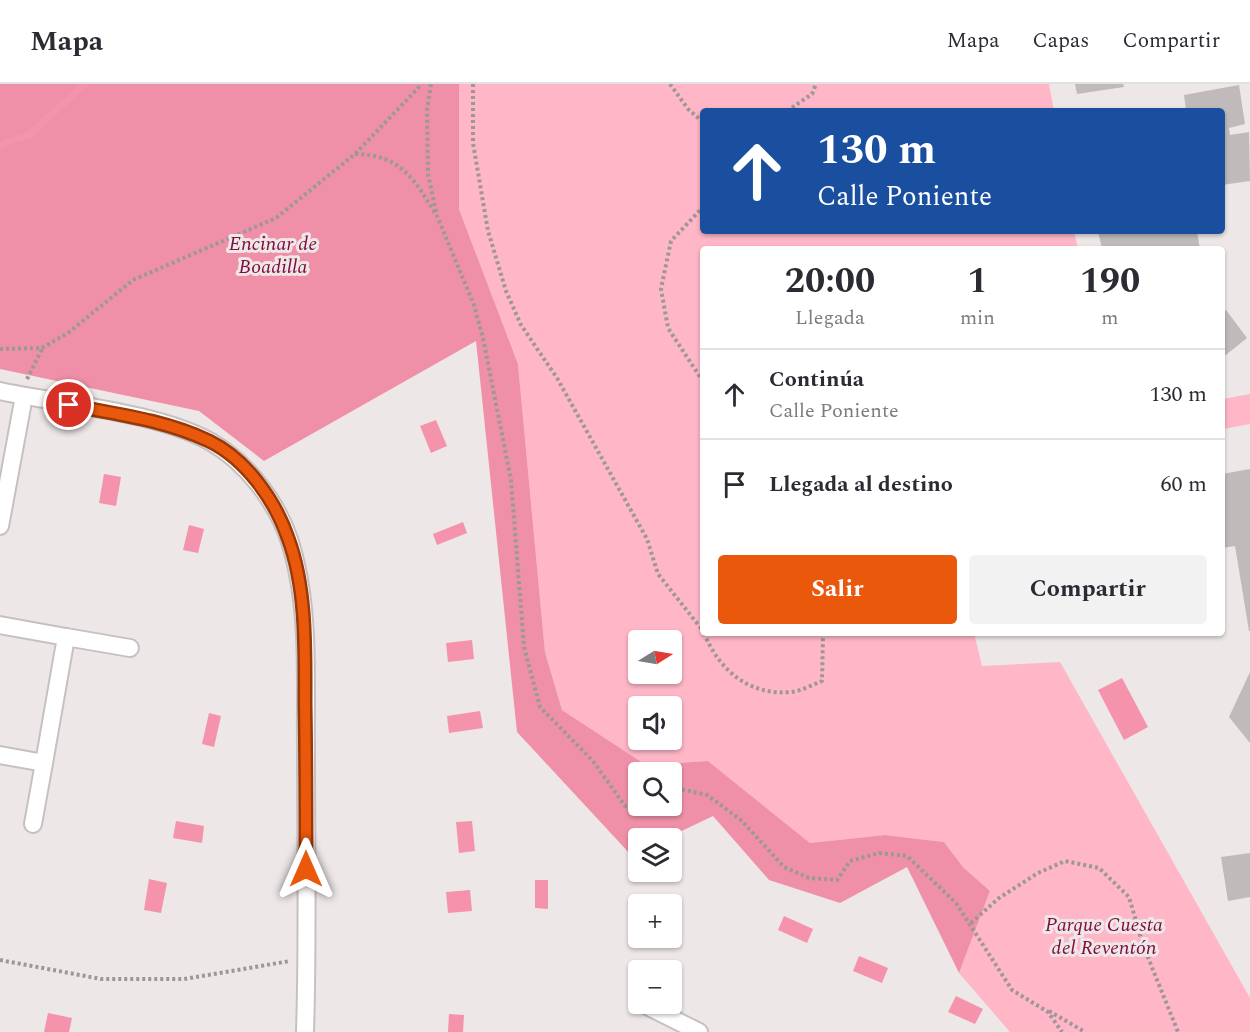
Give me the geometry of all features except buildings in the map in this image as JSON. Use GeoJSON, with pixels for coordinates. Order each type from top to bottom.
{"type":"FeatureCollection","features":[{"type":"Feature","properties":{"kind":"street"},"geometry":{"type":"LineString","coordinates":[[0,391],[158,422],[211,442],[247,470],[272,504],[289,538],[298,578],[305,644],[307,959],[305,1032]]}},
{"type":"Feature","properties":{"kind":"street"},"geometry":{"type":"LineString","coordinates":[[0,526],[24,396]]}},
{"type":"Feature","properties":{"kind":"street"},"geometry":{"type":"LineString","coordinates":[[0,625],[130,648]]}},
{"type":"Feature","properties":{"kind":"street"},"geometry":{"type":"LineString","coordinates":[[33,824],[66,637]]}},
{"type":"Feature","properties":{"kind":"street"},"geometry":{"type":"LineString","coordinates":[[0,755],[44,763]]}},
{"type":"Feature","properties":{"kind":"street"},"geometry":{"type":"LineString","coordinates":[[663,1014],[699,1032]]}},
{"type":"Feature","properties":{"kind":"path"},"geometry":{"type":"LineString","coordinates":[[0,349],[42,348],[68,333],[133,280],[276,218],[355,154],[422,84]]}},
{"type":"Feature","properties":{"kind":"path"},"geometry":{"type":"LineString","coordinates":[[431,84],[427,110],[428,174],[436,216]]}},
{"type":"Feature","properties":{"kind":"path"},"geometry":{"type":"LineString","coordinates":[[473,84],[473,143],[488,231],[506,291],[521,325],[557,378],[647,539],[658,574],[700,627]]}},
{"type":"Feature","properties":{"kind":"path"},"geometry":{"type":"LineString","coordinates":[[670,84],[688,109],[700,120]]}},
{"type":"Feature","properties":{"kind":"path"},"geometry":{"type":"LineString","coordinates":[[791,108],[812,94],[816,84]]}},
{"type":"Feature","properties":{"kind":"path"},"geometry":{"type":"LineString","coordinates":[[355,154],[373,154],[391,160],[406,171],[436,216],[474,305],[483,338],[511,480],[524,647],[540,706],[593,760],[625,806],[628,806]]}},
{"type":"Feature","properties":{"kind":"path"},"geometry":{"type":"LineString","coordinates":[[700,210],[672,241],[661,289],[668,328],[700,377]]}},
{"type":"Feature","properties":{"kind":"path"},"geometry":{"type":"LineString","coordinates":[[24,396],[28,374],[42,348]]}},
{"type":"Feature","properties":{"kind":"path"},"geometry":{"type":"LineString","coordinates":[[706,636],[711,650],[739,681],[765,692],[793,692],[822,681],[823,636]]}},
{"type":"Feature","properties":{"kind":"path"},"geometry":{"type":"LineString","coordinates":[[682,789],[707,795],[741,820],[784,867],[809,878],[837,880],[850,861],[879,853],[907,856],[956,903],[1012,990],[1048,1012],[1062,1032]]}},
{"type":"Feature","properties":{"kind":"path"},"geometry":{"type":"LineString","coordinates":[[971,923],[999,898],[1038,873],[1065,861],[1099,868],[1129,897],[1143,945],[1178,1032]]}},
{"type":"Feature","properties":{"kind":"path"},"geometry":{"type":"LineString","coordinates":[[0,960],[101,979],[184,979],[307,959]]}},
{"type":"Feature","properties":{"kind":"path"},"geometry":{"type":"LineString","coordinates":[[1012,990],[1085,1032]]}},
{"type":"Feature","properties":{"kind":"green space","name":"Encinar de Boadilla"},"geometry":{"type":"Polygon","coordinates":[[[0,84],[459,84],[459,209],[518,364],[545,652],[562,710],[641,762],[628,762],[628,816],[682,816],[682,763],[708,761],[810,843],[885,835],[944,842],[963,867],[990,891],[959,973],[907,867],[840,903],[769,880],[713,816],[682,831],[682,828],[628,828],[628,852],[517,732],[476,341],[264,461],[199,411],[0,369],[0,84]]]}},
{"type":"Feature","properties":{"kind":"green space","name":"Parque Cuesta del Reventón"},"geometry":{"type":"Polygon","coordinates":[[[459,84],[1049,84],[1053,108],[700,108],[700,234],[1075,234],[1077,246],[700,246],[700,636],[975,636],[982,666],[1060,662],[1250,998],[1250,1032],[1010,1032],[959,973],[990,891],[963,867],[944,842],[885,835],[810,843],[708,761],[641,762],[562,710],[545,652],[518,364],[459,209],[459,84]]]}},
{"type":"Feature","properties":{"kind":"green space"},"geometry":{"type":"Polygon","coordinates":[[[1250,394],[1250,424],[1225,429],[1225,399],[1250,394]]]}},
{"type":"Feature","properties":{"kind":"shaded area"},"geometry":{"type":"Polygon","coordinates":[[[436,420],[447,446],[431,453],[420,426],[436,420]]]}},
{"type":"Feature","properties":{"kind":"shaded area"},"geometry":{"type":"Polygon","coordinates":[[[104,474],[121,477],[116,506],[99,503],[104,474]]]}},
{"type":"Feature","properties":{"kind":"shaded area"},"geometry":{"type":"Polygon","coordinates":[[[463,522],[467,533],[437,545],[433,534],[463,522]]]}},
{"type":"Feature","properties":{"kind":"shaded area"},"geometry":{"type":"Polygon","coordinates":[[[189,525],[204,529],[198,553],[183,550],[189,525]]]}},
{"type":"Feature","properties":{"kind":"shaded area"},"geometry":{"type":"Polygon","coordinates":[[[472,640],[474,659],[448,662],[446,643],[472,640]]]}},
{"type":"Feature","properties":{"kind":"shaded area"},"geometry":{"type":"Polygon","coordinates":[[[1122,678],[1148,727],[1124,740],[1098,690],[1122,678]]]}},
{"type":"Feature","properties":{"kind":"shaded area"},"geometry":{"type":"Polygon","coordinates":[[[480,711],[483,728],[449,733],[447,716],[480,711]]]}},
{"type":"Feature","properties":{"kind":"shaded area"},"geometry":{"type":"Polygon","coordinates":[[[209,713],[221,716],[214,747],[202,744],[209,713]]]}},
{"type":"Feature","properties":{"kind":"shaded area"},"geometry":{"type":"Polygon","coordinates":[[[176,821],[204,826],[202,843],[173,838],[176,821]]]}},
{"type":"Feature","properties":{"kind":"shaded area"},"geometry":{"type":"Polygon","coordinates":[[[472,821],[475,851],[459,853],[456,822],[472,821]]]}},
{"type":"Feature","properties":{"kind":"shaded area"},"geometry":{"type":"Polygon","coordinates":[[[149,879],[167,883],[161,913],[144,910],[149,879]]]}},
{"type":"Feature","properties":{"kind":"shaded area"},"geometry":{"type":"Polygon","coordinates":[[[535,880],[548,880],[548,909],[535,908],[535,880]]]}},
{"type":"Feature","properties":{"kind":"shaded area"},"geometry":{"type":"Polygon","coordinates":[[[470,890],[472,911],[448,913],[446,892],[470,890]]]}},
{"type":"Feature","properties":{"kind":"shaded area"},"geometry":{"type":"Polygon","coordinates":[[[784,916],[813,929],[807,943],[778,930],[784,916]]]}},
{"type":"Feature","properties":{"kind":"shaded area"},"geometry":{"type":"Polygon","coordinates":[[[859,956],[888,968],[882,983],[853,971],[859,956]]]}},
{"type":"Feature","properties":{"kind":"shaded area"},"geometry":{"type":"Polygon","coordinates":[[[956,996],[983,1009],[975,1024],[948,1012],[956,996]]]}},
{"type":"Feature","properties":{"kind":"shaded area"},"geometry":{"type":"Polygon","coordinates":[[[48,1013],[72,1018],[69,1032],[44,1032],[48,1013]]]}},
{"type":"Feature","properties":{"kind":"shaded area"},"geometry":{"type":"Polygon","coordinates":[[[449,1014],[464,1015],[463,1032],[448,1032],[449,1014]]]}},
{"type":"Feature","properties":{"kind":"waterway"},"geometry":{"type":"LineString","coordinates":[[0,145],[30,134],[85,84]]}},
{"type":"Feature","properties":{"kind":"route"},"geometry":{"type":"LineString","coordinates":[[69,405],[158,422],[211,442],[247,470],[272,504],[289,538],[298,578],[305,644],[306,869]]}}]}
